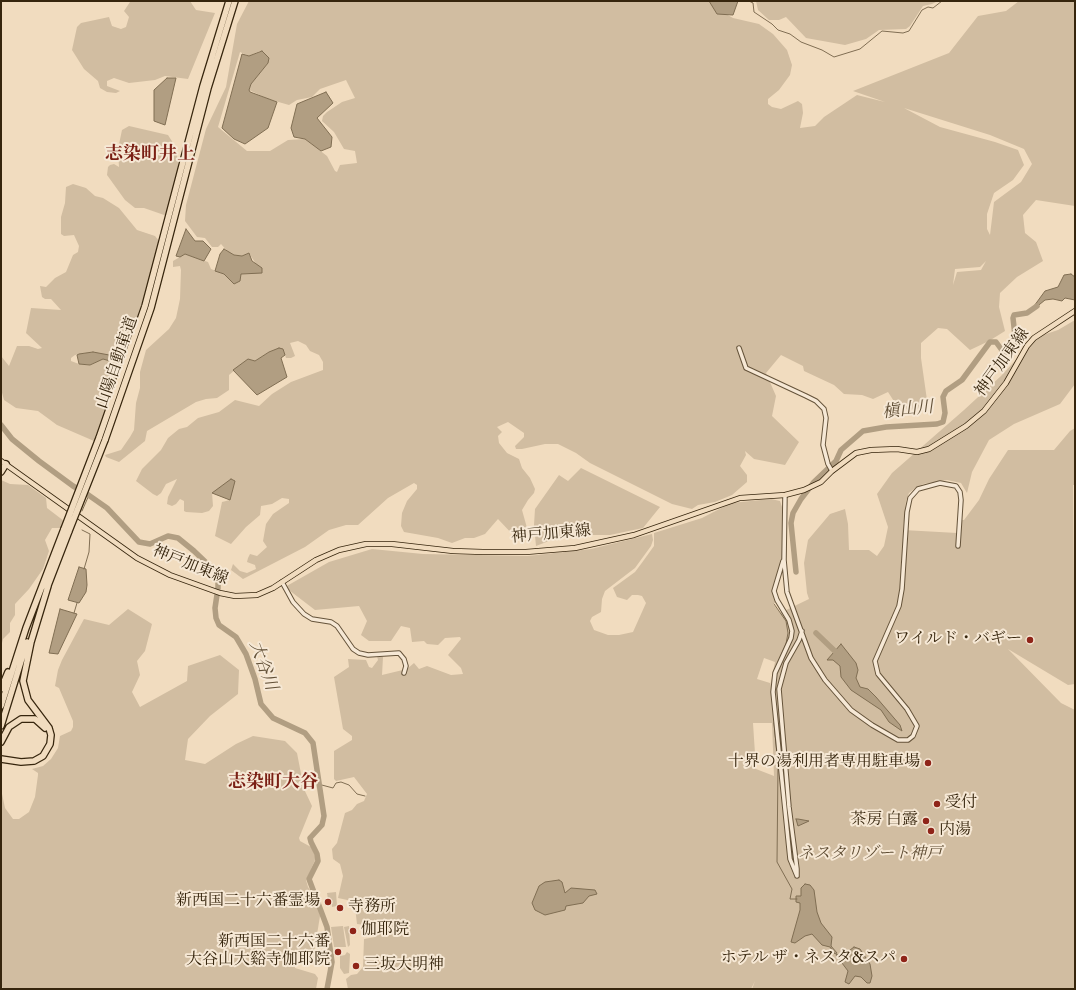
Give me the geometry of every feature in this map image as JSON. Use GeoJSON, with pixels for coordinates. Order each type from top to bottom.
{"type":"FeatureCollection","features":[{"type":"Feature","properties":{"kind":"highway","name":"山陽自動車道"},"geometry":{"type":"LineString","coordinates":[[102,439],[145,306],[203,86],[229,1]]}},
{"type":"Feature","properties":{"kind":"highway","name":"山陽自動車道"},"geometry":{"type":"LineString","coordinates":[[1,706],[40,590],[66,530],[102,439],[153,301],[208,88],[235,1]]}},
{"type":"Feature","properties":{"kind":"highway"},"geometry":{"type":"LineString","coordinates":[[1,469],[6,464]]}},
{"type":"Feature","properties":{"kind":"highway"},"geometry":{"type":"LineString","coordinates":[[1,472],[6,464]]}},
{"type":"Feature","properties":{"kind":"highway","name":"山陽自動車道"},"geometry":{"type":"LineString","coordinates":[[1,726],[17,672],[48,586],[66,530]]}},
{"type":"Feature","properties":{"kind":"highway"},"geometry":{"type":"LineString","coordinates":[[1,757],[21,762],[34,761],[43,756],[50,744],[49,728],[27,698],[22,681],[31,642],[48,586]]}},
{"type":"Feature","properties":{"kind":"highway"},"geometry":{"type":"LineString","coordinates":[[1,689],[40,590]]}},
{"type":"Feature","properties":{"kind":"highway"},"geometry":{"type":"LineString","coordinates":[[1,742],[11,725],[18,720],[26,718],[33,718],[40,722],[45,727],[48,736],[45,748],[34,758],[21,760],[1,757]]}},
{"type":"Feature","properties":{"kind":"main road","name":"神戸加東線"},"geometry":{"type":"LineString","coordinates":[[1,461],[137,558],[170,575],[218,593],[235,596],[257,595],[282,582],[316,560],[339,550],[366,544],[392,544],[453,552],[526,552],[576,548],[634,535],[740,498],[785,495],[813,487],[820,482],[830,468],[856,453],[884,449],[917,452],[929,449],[966,426],[984,411],[997,396],[1027,346],[1034,338],[1075,311]]}},
{"type":"Feature","properties":{"kind":"street"},"geometry":{"type":"LineString","coordinates":[[739,348],[746,368],[816,401],[824,409],[826,418],[822,445],[830,468]]}},
{"type":"Feature","properties":{"kind":"street"},"geometry":{"type":"LineString","coordinates":[[785,495],[784,560],[787,592],[811,658],[817,669],[844,703],[872,725],[898,740],[908,740],[916,732],[916,726],[914,720],[878,674],[875,661],[899,606],[902,589],[908,507],[910,498],[918,489],[940,483],[956,486],[960,492],[961,500],[958,546]]}},
{"type":"Feature","properties":{"kind":"street"},"geometry":{"type":"LineString","coordinates":[[784,560],[774,591],[777,600],[789,620],[792,631],[791,638],[778,664],[773,692],[790,859],[797,876],[798,869],[789,800],[779,689],[783,672],[799,640],[802,630]]}},
{"type":"Feature","properties":{"kind":"street"},"geometry":{"type":"LineString","coordinates":[[282,582],[293,602],[304,614],[312,619],[331,622],[337,626],[353,649],[359,653],[368,655],[399,653],[404,659],[406,666],[404,673]]}},
{"type":"Feature","properties":{"kind":"green space"},"geometry":{"type":"Polygon","coordinates":[[[123,1],[190,1],[196,10],[215,13],[188,79],[165,76],[155,80],[129,83],[114,78],[107,81],[107,86],[120,91],[116,93],[107,92],[100,88],[98,81],[84,69],[72,50],[77,27],[81,23],[109,17],[112,26],[121,29],[126,27],[129,17],[124,11],[130,2],[123,1]]]}},
{"type":"Feature","properties":{"kind":"green space"},"geometry":{"type":"Polygon","coordinates":[[[249,1],[709,1],[719,14],[726,14],[733,18],[759,24],[773,34],[787,50],[792,65],[790,75],[779,90],[768,99],[768,104],[772,107],[781,109],[798,101],[802,104],[803,113],[800,128],[815,126],[824,117],[857,95],[885,102],[853,91],[949,53],[978,16],[1006,11],[1019,1],[1075,1],[1075,206],[1036,200],[1023,215],[1025,233],[1036,242],[1043,261],[1017,277],[1000,293],[999,307],[1005,331],[970,350],[947,329],[938,328],[921,343],[921,358],[928,407],[909,410],[897,406],[888,392],[873,399],[862,395],[844,394],[834,385],[804,371],[803,366],[781,355],[766,373],[776,396],[772,416],[799,442],[785,465],[754,459],[745,451],[746,455],[740,466],[747,475],[747,482],[732,495],[715,502],[698,505],[692,509],[672,504],[590,463],[576,453],[558,444],[545,444],[516,449],[515,446],[524,437],[524,433],[508,422],[497,427],[502,432],[498,436],[499,443],[507,453],[519,459],[522,468],[530,478],[535,489],[534,493],[522,510],[527,528],[521,539],[515,537],[498,519],[485,534],[474,538],[465,538],[452,543],[438,538],[404,532],[401,526],[402,513],[407,501],[417,489],[417,485],[414,483],[388,498],[358,525],[346,525],[329,530],[305,547],[243,579],[231,570],[233,564],[240,571],[247,573],[256,569],[255,565],[247,562],[248,558],[250,554],[257,556],[267,547],[263,541],[266,524],[273,514],[289,503],[289,499],[282,498],[272,504],[261,506],[260,515],[246,527],[231,544],[215,536],[222,502],[230,500],[212,493],[213,506],[209,511],[202,513],[186,512],[184,511],[184,501],[180,499],[172,506],[167,504],[168,497],[177,479],[166,484],[161,493],[157,496],[136,481],[142,469],[161,450],[168,438],[179,429],[187,427],[198,418],[219,412],[235,400],[259,406],[272,394],[291,382],[323,370],[323,362],[319,355],[310,351],[306,345],[298,341],[290,343],[295,356],[291,358],[286,358],[283,349],[269,352],[255,361],[248,359],[229,375],[229,390],[217,398],[196,402],[147,431],[145,441],[119,462],[106,457],[105,455],[121,450],[134,430],[136,403],[140,388],[140,372],[146,350],[169,329],[176,318],[180,299],[181,270],[180,266],[173,267],[173,261],[185,254],[208,262],[211,269],[224,274],[234,284],[240,274],[261,272],[249,253],[242,256],[230,254],[221,244],[218,247],[212,247],[205,238],[197,237],[185,221],[186,205],[206,129],[226,87],[237,24],[249,1]],[[260,51],[249,56],[240,52],[218,127],[247,151],[270,151],[288,140],[305,139],[327,156],[337,172],[340,165],[357,163],[355,151],[344,149],[334,132],[322,121],[323,116],[327,112],[342,102],[355,98],[346,80],[320,89],[312,97],[297,100],[289,105],[268,99],[249,90],[251,84],[268,63],[260,51]],[[904,108],[940,127],[1018,150],[1024,165],[1013,180],[994,193],[987,214],[987,229],[990,235],[994,202],[1021,182],[1032,164],[1024,149],[990,135],[904,108]],[[986,261],[980,267],[955,269],[953,285],[957,272],[981,270],[986,261]]]}},
{"type":"Feature","properties":{"kind":"green space"},"geometry":{"type":"Polygon","coordinates":[[[756,1],[938,1],[923,6],[910,26],[906,29],[879,30],[866,39],[845,45],[806,38],[786,17],[779,20],[769,20],[758,10],[756,1]]]}},
{"type":"Feature","properties":{"kind":"green space"},"geometry":{"type":"Polygon","coordinates":[[[129,126],[168,135],[175,146],[179,166],[167,216],[144,208],[135,208],[125,200],[107,175],[108,167],[110,165],[114,164],[119,167],[118,149],[122,130],[129,126]]]}},
{"type":"Feature","properties":{"kind":"green space"},"geometry":{"type":"Polygon","coordinates":[[[73,184],[86,188],[95,196],[103,198],[119,208],[137,230],[155,236],[159,241],[144,296],[119,374],[94,441],[57,425],[38,411],[16,408],[4,400],[1,389],[1,356],[9,366],[17,346],[29,346],[38,349],[42,348],[26,333],[31,308],[61,310],[51,299],[45,299],[42,297],[40,286],[46,287],[55,278],[66,272],[73,255],[78,252],[79,246],[74,235],[64,236],[61,234],[61,217],[65,203],[66,187],[73,184]],[[93,352],[75,355],[71,358],[71,361],[79,364],[90,365],[103,359],[110,361],[93,352]]]}},
{"type":"Feature","properties":{"kind":"green space","name":"ネスタリゾート神戸"},"geometry":{"type":"Polygon","coordinates":[[[1075,320],[1075,384],[1060,404],[1014,424],[989,440],[972,472],[967,493],[961,483],[947,480],[923,484],[909,493],[906,501],[903,530],[957,533],[958,520],[964,520],[979,500],[989,479],[1008,450],[1054,450],[1070,431],[1075,428],[1075,485],[1073,485],[1075,684],[1068,685],[1008,649],[1061,703],[1075,710],[1075,989],[752,989],[755,981],[751,989],[348,989],[346,979],[351,975],[357,974],[363,967],[364,939],[375,937],[375,926],[357,924],[355,907],[352,901],[338,898],[343,876],[340,864],[333,859],[332,849],[337,843],[345,813],[352,810],[357,804],[364,801],[367,794],[354,777],[336,781],[334,779],[334,751],[352,740],[352,736],[343,729],[334,677],[349,667],[348,659],[366,660],[369,667],[372,668],[378,660],[377,656],[383,657],[382,675],[407,669],[414,663],[419,669],[427,666],[451,675],[463,674],[461,668],[448,655],[461,639],[460,637],[445,638],[438,645],[427,644],[424,641],[412,642],[410,628],[401,626],[391,641],[369,641],[361,635],[367,621],[359,606],[315,610],[285,587],[329,562],[372,549],[423,554],[528,556],[591,549],[652,534],[653,540],[651,546],[635,568],[605,591],[602,599],[601,612],[592,617],[590,621],[594,630],[608,635],[619,635],[633,632],[646,603],[642,596],[638,595],[632,595],[627,600],[617,597],[613,588],[635,572],[641,564],[654,546],[654,533],[702,518],[731,503],[771,499],[780,501],[782,507],[782,559],[773,588],[776,602],[773,604],[780,613],[809,599],[804,563],[808,540],[830,514],[845,509],[848,524],[849,550],[869,550],[877,556],[884,546],[888,527],[877,494],[892,473],[1001,376],[1037,337],[1058,330],[1075,320]],[[764,658],[757,679],[770,683],[770,686],[775,662],[764,658]],[[753,723],[756,769],[774,776],[772,723],[753,723]]]}},
{"type":"Feature","properties":{"kind":"green space"},"geometry":{"type":"Polygon","coordinates":[[[581,468],[660,507],[643,528],[610,535],[590,535],[580,529],[536,546],[534,525],[535,509],[559,475],[568,481],[581,468]]]}},
{"type":"Feature","properties":{"kind":"green space"},"geometry":{"type":"Polygon","coordinates":[[[1,480],[10,484],[28,485],[46,498],[47,508],[64,521],[61,528],[52,528],[45,540],[49,551],[43,569],[29,589],[15,604],[15,615],[10,623],[10,632],[3,639],[1,647],[1,480]]]}},
{"type":"Feature","properties":{"kind":"green space"},"geometry":{"type":"Polygon","coordinates":[[[128,609],[152,624],[145,651],[137,661],[140,675],[132,692],[140,707],[187,681],[188,666],[220,655],[239,670],[238,694],[210,716],[188,739],[185,760],[205,764],[236,744],[253,736],[285,741],[297,753],[304,789],[312,806],[299,838],[300,841],[311,847],[316,858],[306,880],[308,887],[316,899],[320,916],[314,953],[294,964],[295,968],[315,974],[318,978],[316,989],[3,989],[1,983],[1,789],[5,808],[13,819],[19,819],[29,812],[35,797],[38,775],[38,773],[32,769],[43,766],[51,759],[58,748],[60,736],[71,731],[73,727],[73,721],[59,688],[55,686],[58,670],[62,660],[84,619],[109,625],[128,609]]]}},
{"type":"Feature","properties":{"kind":"green space"},"geometry":{"type":"Polygon","coordinates":[[[336,892],[337,906],[332,907],[331,899],[328,899],[327,893],[336,892]]]}},
{"type":"Feature","properties":{"kind":"green space"},"geometry":{"type":"Polygon","coordinates":[[[343,926],[346,947],[334,947],[331,927],[343,926]]]}},
{"type":"Feature","properties":{"kind":"green space"},"geometry":{"type":"Polygon","coordinates":[[[349,926],[350,945],[348,947],[344,927],[349,926]]]}},
{"type":"Feature","properties":{"kind":"green space"},"geometry":{"type":"Polygon","coordinates":[[[347,952],[350,954],[349,973],[344,974],[340,968],[340,956],[345,955],[347,952]]]}},
{"type":"Feature","properties":{"kind":"shaded area"},"geometry":{"type":"Polygon","coordinates":[[[709,1],[738,1],[733,15],[717,14],[709,1]]]}},
{"type":"Feature","properties":{"kind":"shaded area"},"geometry":{"type":"Polygon","coordinates":[[[262,51],[269,58],[268,63],[251,84],[249,90],[250,92],[277,102],[268,128],[245,144],[234,139],[222,128],[242,54],[249,56],[262,51]]]}},
{"type":"Feature","properties":{"kind":"shaded area"},"geometry":{"type":"Polygon","coordinates":[[[167,78],[176,78],[165,125],[154,121],[154,90],[167,78]]]}},
{"type":"Feature","properties":{"kind":"shaded area"},"geometry":{"type":"Polygon","coordinates":[[[326,92],[333,103],[317,118],[332,137],[331,147],[321,151],[305,139],[294,137],[291,128],[297,104],[326,92]]]}},
{"type":"Feature","properties":{"kind":"shaded area"},"geometry":{"type":"Polygon","coordinates":[[[186,229],[195,241],[203,241],[211,249],[204,261],[185,254],[180,257],[176,256],[186,229]]]}},
{"type":"Feature","properties":{"kind":"shaded area"},"geometry":{"type":"Polygon","coordinates":[[[224,249],[234,255],[242,256],[249,253],[252,261],[262,268],[262,273],[241,274],[240,281],[234,284],[224,274],[215,271],[220,254],[224,249]]]}},
{"type":"Feature","properties":{"kind":"shaded area"},"geometry":{"type":"Polygon","coordinates":[[[1071,274],[1075,277],[1075,300],[1065,298],[1062,301],[1053,299],[1045,300],[1029,313],[1045,291],[1058,287],[1064,275],[1071,274]]]}},
{"type":"Feature","properties":{"kind":"shaded area"},"geometry":{"type":"Polygon","coordinates":[[[279,348],[283,349],[285,355],[281,358],[287,377],[257,395],[233,370],[248,359],[255,361],[269,352],[279,348]]]}},
{"type":"Feature","properties":{"kind":"shaded area"},"geometry":{"type":"Polygon","coordinates":[[[93,352],[109,355],[112,359],[110,361],[103,359],[90,365],[79,364],[77,355],[93,352]]]}},
{"type":"Feature","properties":{"kind":"shaded area"},"geometry":{"type":"Polygon","coordinates":[[[231,479],[235,481],[230,500],[212,493],[231,479]]]}},
{"type":"Feature","properties":{"kind":"shaded area"},"geometry":{"type":"Polygon","coordinates":[[[79,567],[86,569],[87,585],[86,592],[79,603],[68,600],[79,567]]]}},
{"type":"Feature","properties":{"kind":"shaded area"},"geometry":{"type":"Polygon","coordinates":[[[60,609],[77,614],[58,654],[49,653],[60,609]]]}},
{"type":"Feature","properties":{"kind":"shaded area"},"geometry":{"type":"Polygon","coordinates":[[[841,644],[856,663],[858,670],[856,678],[860,687],[868,689],[876,697],[900,725],[902,731],[889,722],[881,710],[851,690],[841,677],[840,666],[833,660],[827,660],[841,644]]]}},
{"type":"Feature","properties":{"kind":"shaded area"},"geometry":{"type":"Polygon","coordinates":[[[796,819],[798,819],[809,821],[798,826],[796,819]]]}},
{"type":"Feature","properties":{"kind":"shaded area"},"geometry":{"type":"Polygon","coordinates":[[[559,880],[562,882],[565,893],[571,888],[595,890],[597,894],[589,896],[583,903],[566,906],[565,910],[545,915],[535,910],[532,903],[539,886],[545,882],[559,880]]]}},
{"type":"Feature","properties":{"kind":"shaded area"},"geometry":{"type":"Polygon","coordinates":[[[805,884],[810,885],[814,890],[817,912],[821,923],[832,937],[831,946],[837,953],[835,954],[830,947],[822,945],[812,934],[805,936],[795,943],[791,942],[800,910],[800,903],[796,902],[796,896],[801,896],[801,888],[805,884]]]}},
{"type":"Feature","properties":{"kind":"shaded area"},"geometry":{"type":"Polygon","coordinates":[[[854,947],[860,949],[870,964],[872,976],[870,983],[867,983],[861,977],[855,976],[849,984],[845,982],[848,971],[836,955],[837,954],[841,957],[854,947]]]}},
{"type":"Feature","properties":{"kind":"waterway"},"geometry":{"type":"LineString","coordinates":[[749,1],[753,3],[754,12],[778,30],[790,34],[801,42],[822,50],[834,57],[860,49],[882,31],[903,33],[909,31],[922,10],[928,7],[933,8],[942,1]]}},
{"type":"Feature","properties":{"kind":"waterway","name":"槇山川"},"geometry":{"type":"LineString","coordinates":[[796,572],[791,523],[793,513],[801,499],[814,482],[836,461],[841,450],[863,431],[886,427],[937,424],[943,422],[945,413],[943,397],[946,391],[962,380],[990,342],[996,342],[1004,353],[1013,350],[1016,345],[1014,315],[1027,313],[1037,306]]}},
{"type":"Feature","properties":{"kind":"waterway","name":"大谷川"},"geometry":{"type":"LineString","coordinates":[[1,425],[12,439],[39,461],[73,486],[107,508],[139,542],[150,544],[168,536],[178,538],[218,574],[218,588],[215,608],[216,618],[219,625],[236,637],[246,654],[255,679],[261,704],[273,718],[305,733],[313,743],[324,816],[322,825],[310,838],[317,854],[318,861],[309,879],[327,927],[332,962],[327,989]]}},
{"type":"Feature","properties":{"kind":"waterway"},"geometry":{"type":"LineString","coordinates":[[82,511],[89,495]]}},
{"type":"Feature","properties":{"kind":"waterway"},"geometry":{"type":"LineString","coordinates":[[82,530],[90,534],[89,552],[84,569]]}},
{"type":"Feature","properties":{"kind":"waterway"},"geometry":{"type":"LineString","coordinates":[[74,613],[77,603]]}},
{"type":"Feature","properties":{"kind":"waterway"},"geometry":{"type":"LineString","coordinates":[[774,604],[786,621],[788,633],[786,644],[775,669]]}},
{"type":"Feature","properties":{"kind":"waterway","name":"槇山川"},"geometry":{"type":"LineString","coordinates":[[816,633],[840,656]]}},
{"type":"Feature","properties":{"kind":"waterway"},"geometry":{"type":"LineString","coordinates":[[774,723],[778,765],[777,862],[792,889],[790,899],[797,899]]}},
{"type":"Feature","properties":{"kind":"waterway"},"geometry":{"type":"LineString","coordinates":[[318,784],[333,788],[336,783],[341,782],[349,785],[357,794],[365,796]]}},
{"type":"Feature","properties":{"kind":"place","name":"ワイルド・バギー"},"geometry":{"type":"Point","coordinates":[1030,640]}},
{"type":"Feature","properties":{"kind":"place","name":"十界の湯利用者専用駐車場"},"geometry":{"type":"Point","coordinates":[928,763]}},
{"type":"Feature","properties":{"kind":"place","name":"受付"},"geometry":{"type":"Point","coordinates":[937,804]}},
{"type":"Feature","properties":{"kind":"place","name":"茶房 白露"},"geometry":{"type":"Point","coordinates":[926,821]}},
{"type":"Feature","properties":{"kind":"place","name":"内湯"},"geometry":{"type":"Point","coordinates":[931,831]}},
{"type":"Feature","properties":{"kind":"place","name":"新西国二十六番霊場"},"geometry":{"type":"Point","coordinates":[328,902]}},
{"type":"Feature","properties":{"kind":"place","name":"寺務所"},"geometry":{"type":"Point","coordinates":[340,908]}},
{"type":"Feature","properties":{"kind":"place","name":"伽耶院"},"geometry":{"type":"Point","coordinates":[353,931]}},
{"type":"Feature","properties":{"kind":"place","name":"新西国二十六番 大谷山大谿寺伽耶院"},"geometry":{"type":"Point","coordinates":[338,952]}},
{"type":"Feature","properties":{"kind":"place","name":"ホテル ザ・ネスタ&スパ"},"geometry":{"type":"Point","coordinates":[904,959]}},
{"type":"Feature","properties":{"kind":"place","name":"三坂大明神"},"geometry":{"type":"Point","coordinates":[356,966]}},
{"type":"Feature","properties":{"kind":"district","name":"志染町井上"},"geometry":{"type":"Point","coordinates":[150,155]}},
{"type":"Feature","properties":{"kind":"district","name":"志染町大谷"},"geometry":{"type":"Point","coordinates":[273,783]}}]}
